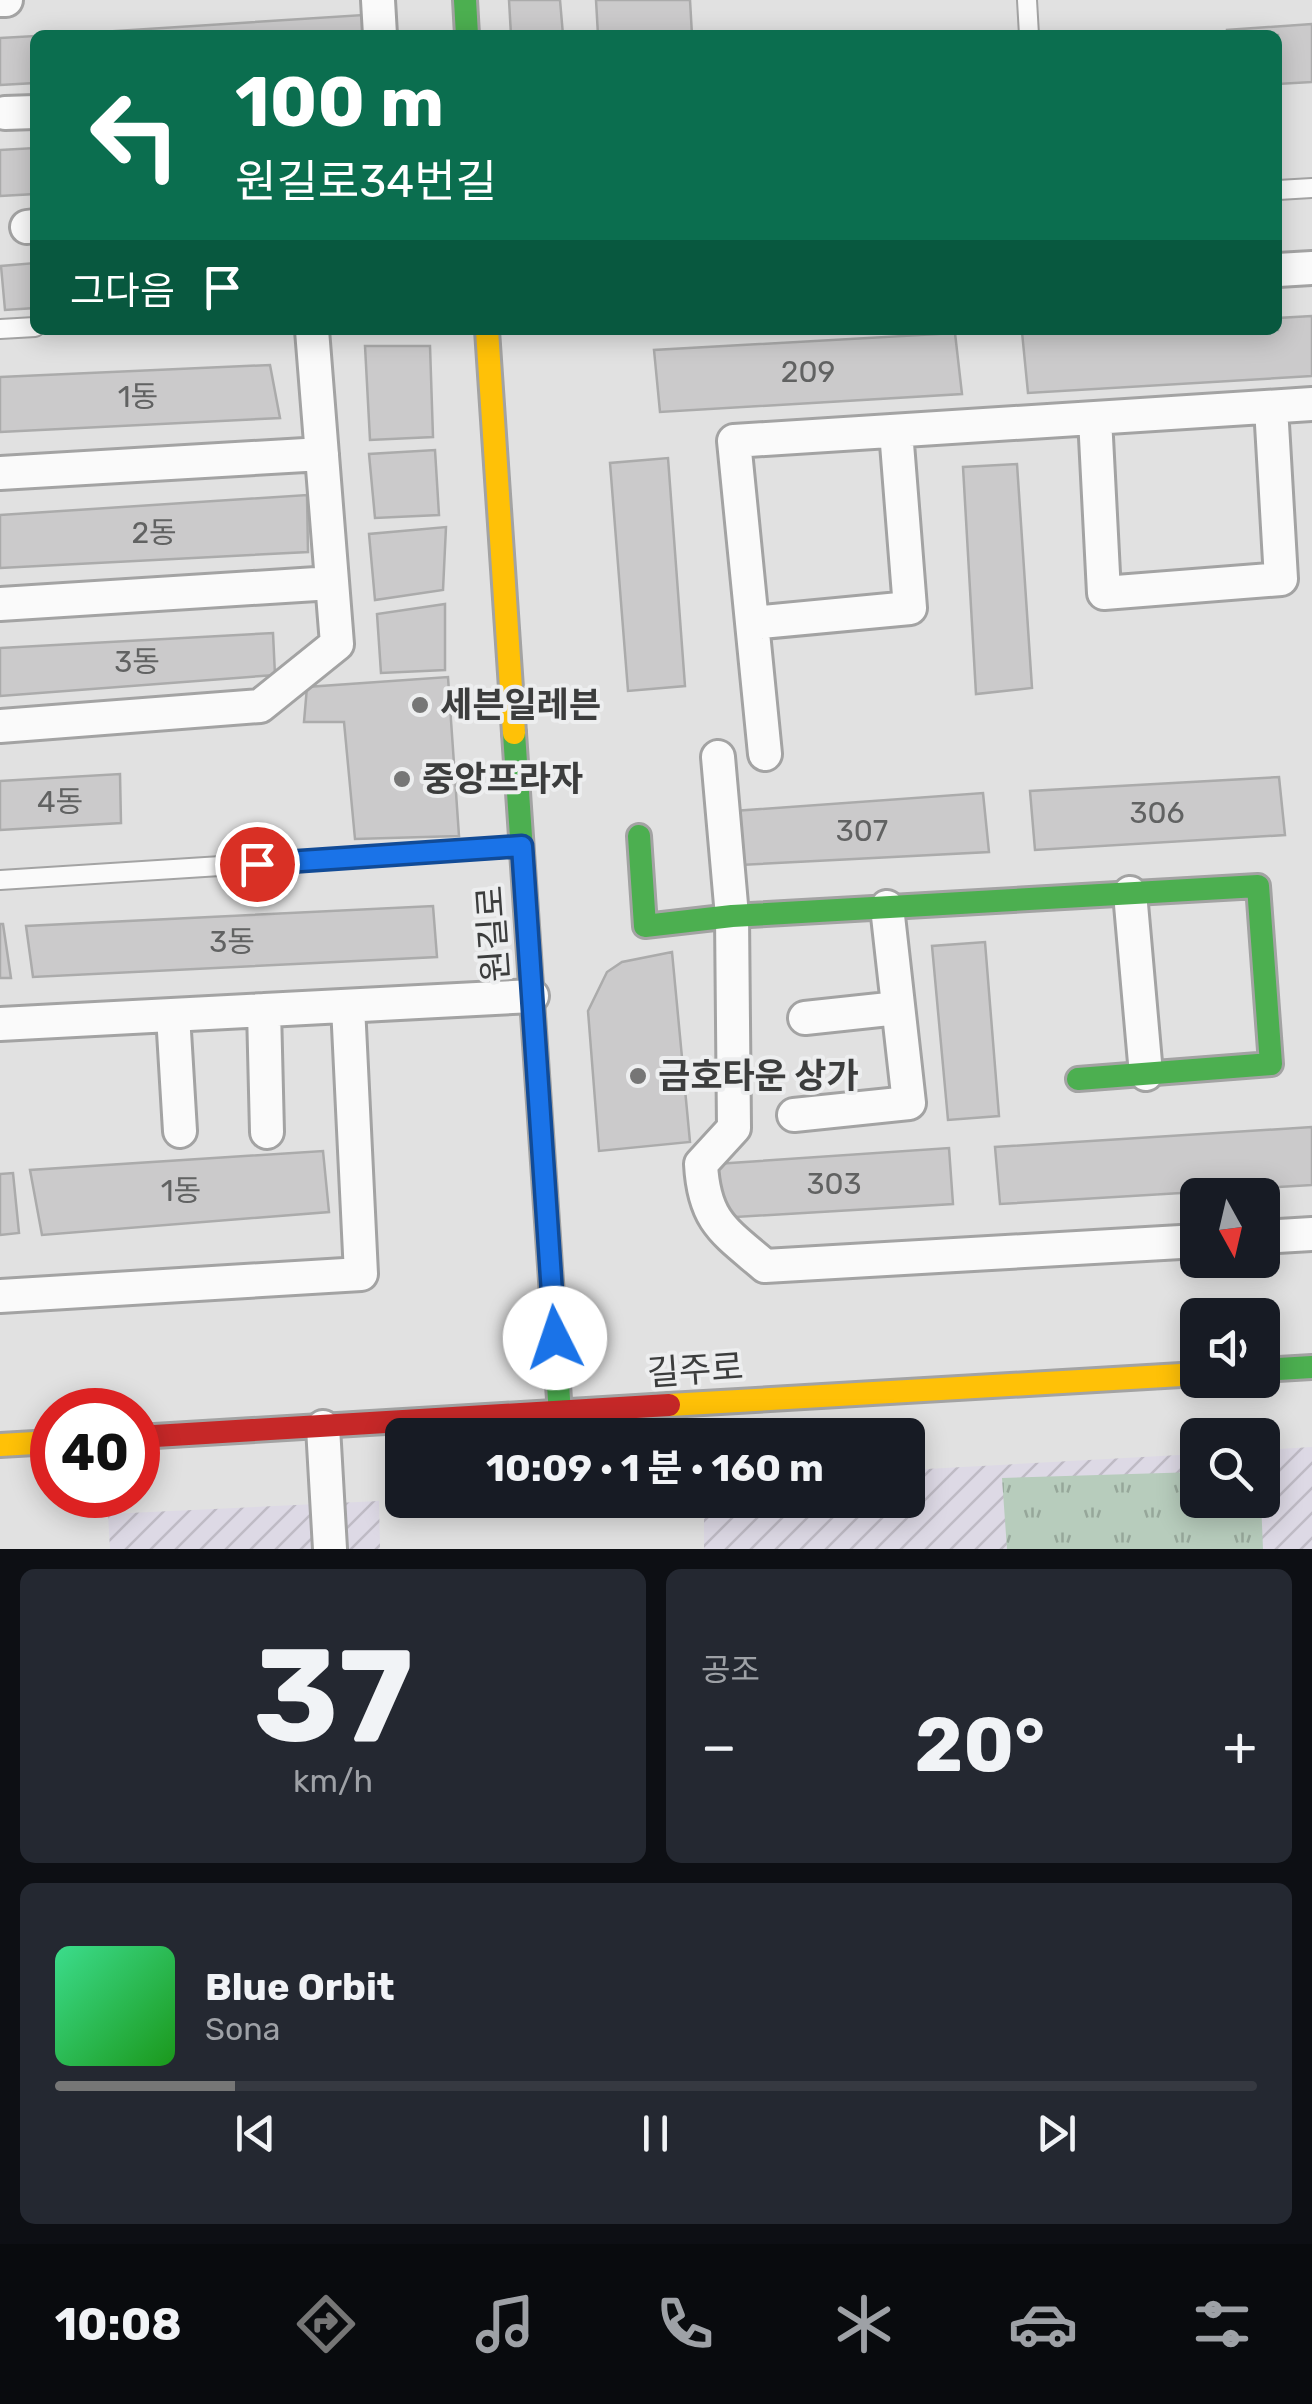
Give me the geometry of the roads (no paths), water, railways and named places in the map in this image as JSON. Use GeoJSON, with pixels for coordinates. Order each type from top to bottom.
{"type":"FeatureCollection","features":[{"type":"Feature","properties":{"kind":"street"},"geometry":{"type":"LineString","coordinates":[[378,0],[380,30]]}},
{"type":"Feature","properties":{"kind":"street"},"geometry":{"type":"LineString","coordinates":[[465,0],[467,30]]}},
{"type":"Feature","properties":{"kind":"street"},"geometry":{"type":"LineString","coordinates":[[1282,270],[1312,268]]}},
{"type":"Feature","properties":{"kind":"street"},"geometry":{"type":"LineString","coordinates":[[0,726],[260,706],[336,644],[312,335]]}},
{"type":"Feature","properties":{"kind":"street","name":"원길로"},"geometry":{"type":"LineString","coordinates":[[487,335],[560,1414]]}},
{"type":"Feature","properties":{"kind":"street"},"geometry":{"type":"LineString","coordinates":[[765,754],[734,441],[1312,404]]}},
{"type":"Feature","properties":{"kind":"street"},"geometry":{"type":"LineString","coordinates":[[1095,418],[1104,592],[1281,579],[1270,407]]}},
{"type":"Feature","properties":{"kind":"street"},"geometry":{"type":"LineString","coordinates":[[752,624],[910,608],[896,431]]}},
{"type":"Feature","properties":{"kind":"street"},"geometry":{"type":"LineString","coordinates":[[0,473],[322,454]]}},
{"type":"Feature","properties":{"kind":"street"},"geometry":{"type":"LineString","coordinates":[[0,604],[332,583]]}},
{"type":"Feature","properties":{"kind":"street"},"geometry":{"type":"LineString","coordinates":[[718,757],[732,916],[734,1128],[701,1164],[703,1198],[717,1226],[765,1266],[1180,1241]]}},
{"type":"Feature","properties":{"kind":"street"},"geometry":{"type":"LineString","coordinates":[[639,836],[645,926],[732,916],[1258,886],[1271,1064],[1078,1079]]}},
{"type":"Feature","properties":{"kind":"street"},"geometry":{"type":"LineString","coordinates":[[1130,894],[1146,1074]]}},
{"type":"Feature","properties":{"kind":"street"},"geometry":{"type":"LineString","coordinates":[[794,1115],[909,1103],[887,907]]}},
{"type":"Feature","properties":{"kind":"street"},"geometry":{"type":"LineString","coordinates":[[0,1024],[532,996]]}},
{"type":"Feature","properties":{"kind":"street"},"geometry":{"type":"LineString","coordinates":[[0,1296],[360,1274],[348,1006]]}},
{"type":"Feature","properties":{"kind":"street"},"geometry":{"type":"LineString","coordinates":[[805,1018],[898,1008]]}},
{"type":"Feature","properties":{"kind":"street"},"geometry":{"type":"LineString","coordinates":[[264,1010],[267,1132]]}},
{"type":"Feature","properties":{"kind":"street"},"geometry":{"type":"LineString","coordinates":[[173,1015],[180,1131]]}},
{"type":"Feature","properties":{"kind":"street"},"geometry":{"type":"LineString","coordinates":[[1280,1236],[1312,1234]]}},
{"type":"Feature","properties":{"kind":"street"},"geometry":{"type":"LineString","coordinates":[[1280,1369],[1312,1367]]}},
{"type":"Feature","properties":{"kind":"street","name":"길주로"},"geometry":{"type":"LineString","coordinates":[[160,1437],[1180,1375]]}},
{"type":"Feature","properties":{"kind":"street"},"geometry":{"type":"LineString","coordinates":[[323,1427],[330,1549]]}},
{"type":"Feature","properties":{"kind":"street"},"geometry":{"type":"LineString","coordinates":[[0,1445],[30,1443]]}},
{"type":"Feature","properties":{"kind":"lane"},"geometry":{"type":"LineString","coordinates":[[1027,0],[1029,30]]}},
{"type":"Feature","properties":{"kind":"lane"},"geometry":{"type":"LineString","coordinates":[[1282,190],[1312,188]]}},
{"type":"Feature","properties":{"kind":"lane"},"geometry":{"type":"LineString","coordinates":[[0,329],[30,327]]}},
{"type":"Feature","properties":{"kind":"lane"},"geometry":{"type":"LineString","coordinates":[[0,880],[522,846]]}},
{"type":"Feature","properties":{"kind":"place","name":"세븐일레븐"},"geometry":{"type":"Point","coordinates":[420,705]}},
{"type":"Feature","properties":{"kind":"place","name":"중앙프라자"},"geometry":{"type":"Point","coordinates":[402,779]}},
{"type":"Feature","properties":{"kind":"place","name":"금호타운 상가"},"geometry":{"type":"Point","coordinates":[638,1076]}}]}
